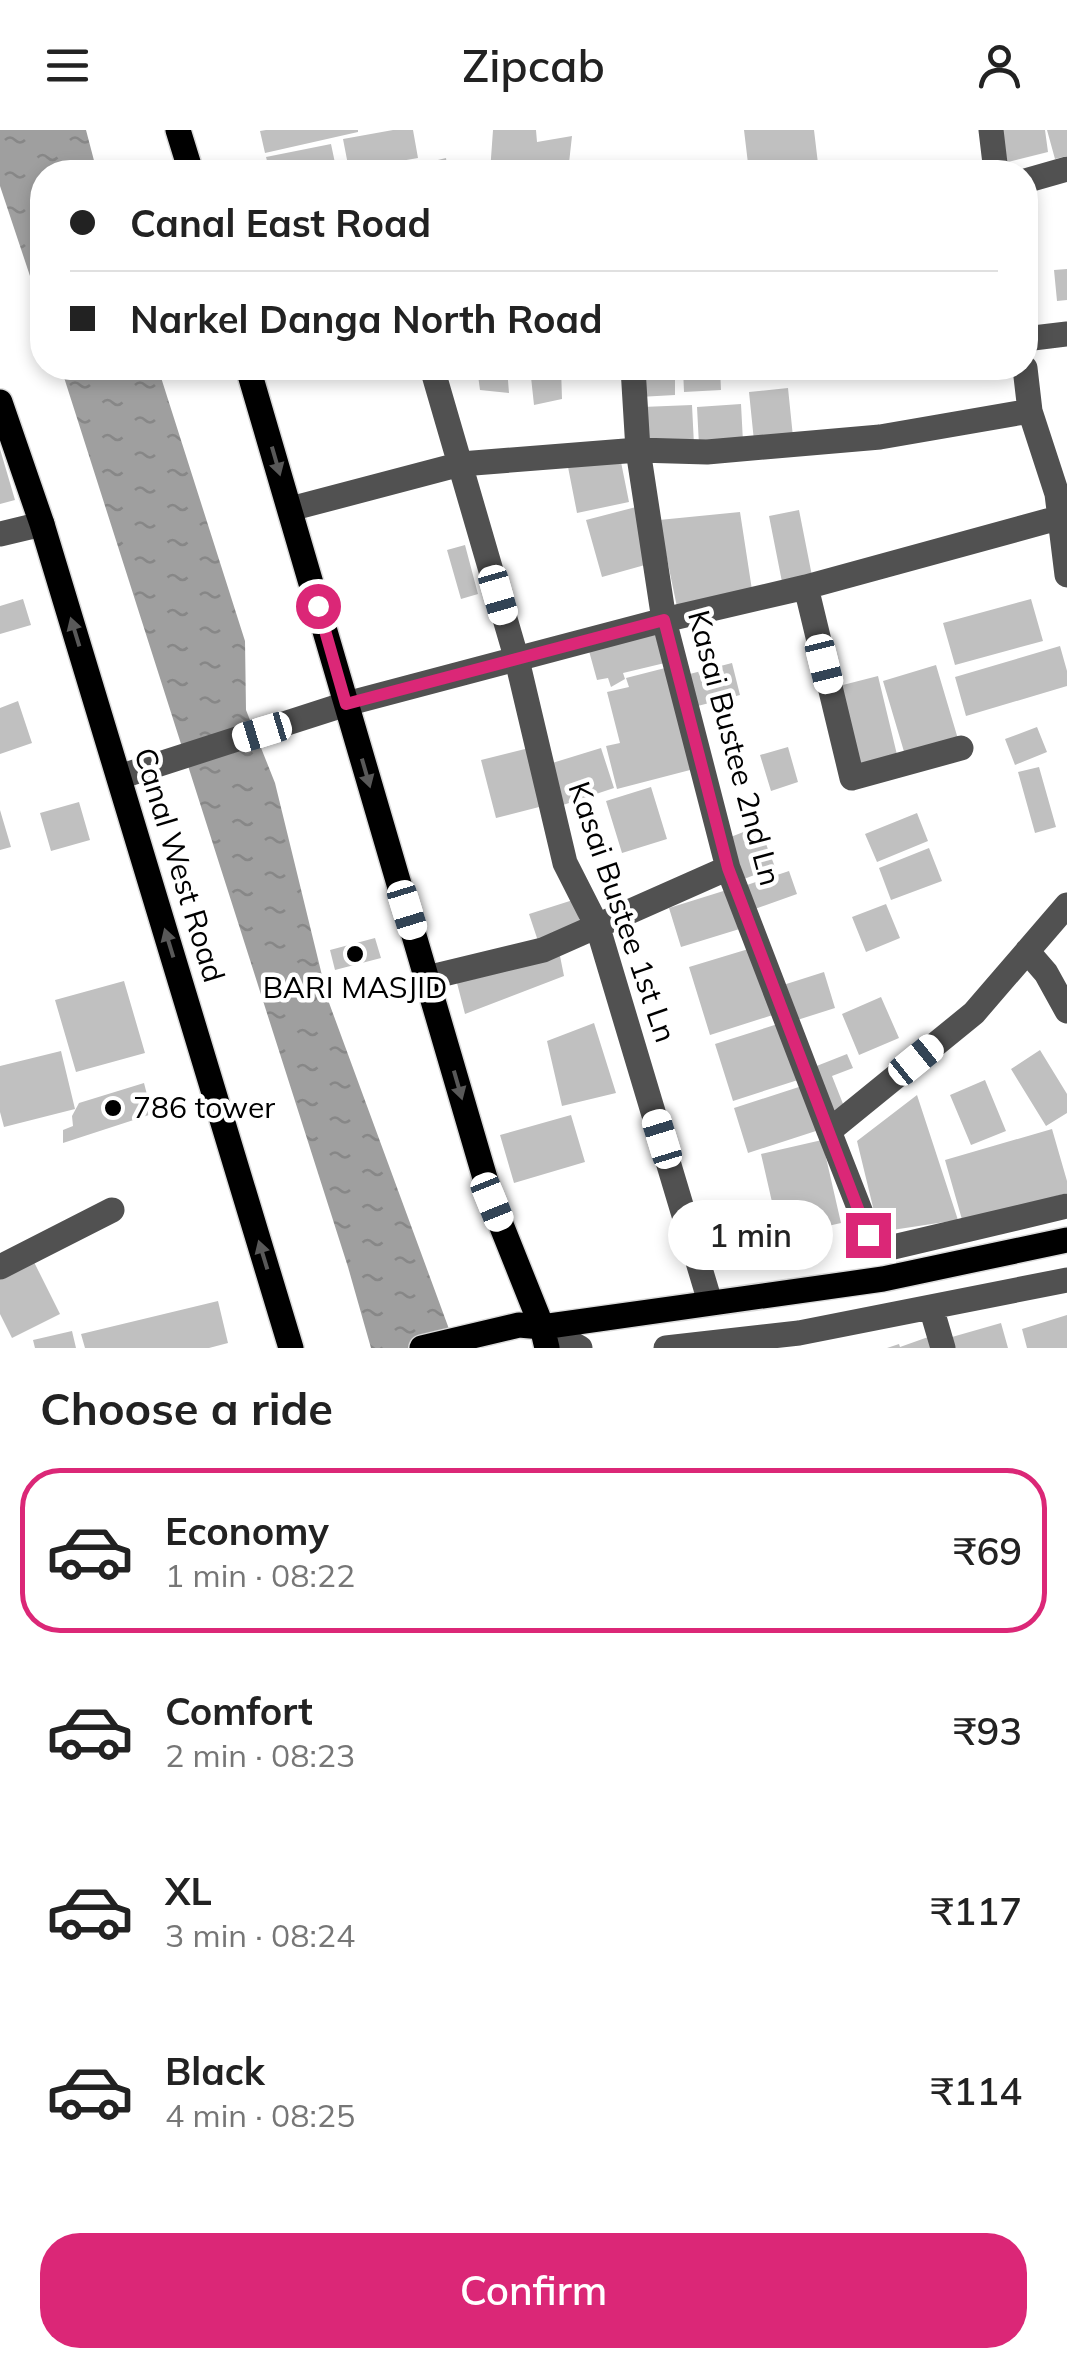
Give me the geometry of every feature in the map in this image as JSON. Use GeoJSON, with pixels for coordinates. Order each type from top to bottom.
{"type":"FeatureCollection","features":[{"type":"Feature","properties":{"kind":"main road"},"geometry":{"type":"LineString","coordinates":[[178,130],[188,160]]}},
{"type":"Feature","properties":{"kind":"main road"},"geometry":{"type":"LineString","coordinates":[[252,380],[492,1202],[536,1334]]}},
{"type":"Feature","properties":{"kind":"main road","name":"Canal West Road"},"geometry":{"type":"LineString","coordinates":[[0,402],[42,524],[290,1348]]}},
{"type":"Feature","properties":{"kind":"main road"},"geometry":{"type":"LineString","coordinates":[[422,1348],[536,1334],[710,1302],[883,1280],[1067,1240]]}},
{"type":"Feature","properties":{"kind":"street"},"geometry":{"type":"LineString","coordinates":[[992,130],[995,160]]}},
{"type":"Feature","properties":{"kind":"street"},"geometry":{"type":"LineString","coordinates":[[1038,177],[1067,169]]}},
{"type":"Feature","properties":{"kind":"street"},"geometry":{"type":"LineString","coordinates":[[1038,337],[1067,334]]}},
{"type":"Feature","properties":{"kind":"street","name":"Kasai Bustee 1st Ln"},"geometry":{"type":"LineString","coordinates":[[436,380],[517,660],[565,863],[598,928],[710,1302]]}},
{"type":"Feature","properties":{"kind":"street","name":"Kasai Bustee 2nd Ln"},"geometry":{"type":"LineString","coordinates":[[634,380],[638,450],[664,620],[728,868],[868,1235],[874,1246],[888,1248],[1067,1206]]}},
{"type":"Feature","properties":{"kind":"street"},"geometry":{"type":"LineString","coordinates":[[1026,380],[1030,411],[1061,502],[1067,575]]}},
{"type":"Feature","properties":{"kind":"street"},"geometry":{"type":"LineString","coordinates":[[290,509],[460,464],[638,450],[707,452],[880,437],[1030,411]]}},
{"type":"Feature","properties":{"kind":"street"},"geometry":{"type":"LineString","coordinates":[[119,777],[346,704],[664,620],[806,587],[1061,502]]}},
{"type":"Feature","properties":{"kind":"street"},"geometry":{"type":"LineString","coordinates":[[0,534],[42,524]]}},
{"type":"Feature","properties":{"kind":"street"},"geometry":{"type":"LineString","coordinates":[[806,587],[852,778],[961,748]]}},
{"type":"Feature","properties":{"kind":"street"},"geometry":{"type":"LineString","coordinates":[[427,978],[543,950],[728,868]]}},
{"type":"Feature","properties":{"kind":"street"},"geometry":{"type":"LineString","coordinates":[[829,1131],[974,1013],[1067,905]]}},
{"type":"Feature","properties":{"kind":"street"},"geometry":{"type":"LineString","coordinates":[[1028,951],[1046,973],[1067,1012]]}},
{"type":"Feature","properties":{"kind":"street"},"geometry":{"type":"LineString","coordinates":[[0,1266],[112,1210]]}},
{"type":"Feature","properties":{"kind":"street"},"geometry":{"type":"LineString","coordinates":[[666,1348],[800,1340],[931,1307],[1067,1280]]}},
{"type":"Feature","properties":{"kind":"street"},"geometry":{"type":"LineString","coordinates":[[931,1307],[943,1348]]}},
{"type":"Feature","properties":{"kind":"street"},"geometry":{"type":"LineString","coordinates":[[536,1334],[580,1348]]}},
{"type":"Feature","properties":{"kind":"water"},"geometry":{"type":"Polygon","coordinates":[[[0,130],[86,130],[94,160],[30,160],[30,276],[0,186],[0,130]]]}},
{"type":"Feature","properties":{"kind":"water"},"geometry":{"type":"Polygon","coordinates":[[[65,380],[162,380],[245,641],[246,710],[275,783],[328,1000],[456,1348],[371,1348],[65,380]]]}},
{"type":"Feature","properties":{"kind":"building"},"geometry":{"type":"Polygon","coordinates":[[[413,130],[418,158],[347,160],[343,139],[413,130]]]}},
{"type":"Feature","properties":{"kind":"building"},"geometry":{"type":"Polygon","coordinates":[[[493,130],[536,130],[537,142],[572,136],[569,160],[491,160],[493,130]]]}},
{"type":"Feature","properties":{"kind":"building"},"geometry":{"type":"Polygon","coordinates":[[[744,130],[814,130],[818,160],[748,160],[744,130]]]}},
{"type":"Feature","properties":{"kind":"building"},"geometry":{"type":"Polygon","coordinates":[[[988,130],[1045,130],[1048,152],[1016,160],[995,160],[988,130]]]}},
{"type":"Feature","properties":{"kind":"building"},"geometry":{"type":"Polygon","coordinates":[[[1047,130],[1067,130],[1067,156],[1055,159],[1047,130]]]}},
{"type":"Feature","properties":{"kind":"building"},"geometry":{"type":"Polygon","coordinates":[[[260,131],[358,132],[265,153],[260,131]]]}},
{"type":"Feature","properties":{"kind":"building"},"geometry":{"type":"Polygon","coordinates":[[[331,144],[334,160],[267,160],[266,157],[331,144]]]}},
{"type":"Feature","properties":{"kind":"building"},"geometry":{"type":"Polygon","coordinates":[[[1067,269],[1067,300],[1057,301],[1054,270],[1067,269]]]}},
{"type":"Feature","properties":{"kind":"building"},"geometry":{"type":"Polygon","coordinates":[[[479,380],[508,380],[509,393],[480,390],[479,380]]]}},
{"type":"Feature","properties":{"kind":"building"},"geometry":{"type":"Polygon","coordinates":[[[531,380],[561,380],[562,399],[534,405],[531,380]]]}},
{"type":"Feature","properties":{"kind":"building"},"geometry":{"type":"Polygon","coordinates":[[[639,380],[675,380],[675,395],[639,397],[639,380]]]}},
{"type":"Feature","properties":{"kind":"building"},"geometry":{"type":"Polygon","coordinates":[[[684,380],[721,380],[721,390],[684,392],[684,380]]]}},
{"type":"Feature","properties":{"kind":"building"},"geometry":{"type":"Polygon","coordinates":[[[788,388],[793,437],[754,441],[749,392],[788,388]]]}},
{"type":"Feature","properties":{"kind":"building"},"geometry":{"type":"Polygon","coordinates":[[[741,404],[743,442],[699,445],[697,407],[741,404]]]}},
{"type":"Feature","properties":{"kind":"building"},"geometry":{"type":"Polygon","coordinates":[[[692,405],[694,445],[644,447],[642,407],[692,405]]]}},
{"type":"Feature","properties":{"kind":"building"},"geometry":{"type":"Polygon","coordinates":[[[0,449],[15,500],[0,504],[0,449]]]}},
{"type":"Feature","properties":{"kind":"building"},"geometry":{"type":"Polygon","coordinates":[[[620,457],[629,502],[577,513],[568,467],[620,457]]]}},
{"type":"Feature","properties":{"kind":"building"},"geometry":{"type":"Polygon","coordinates":[[[636,507],[652,563],[602,577],[586,520],[636,507]]]}},
{"type":"Feature","properties":{"kind":"building"},"geometry":{"type":"Polygon","coordinates":[[[799,510],[812,576],[782,582],[769,516],[799,510]]]}},
{"type":"Feature","properties":{"kind":"building"},"geometry":{"type":"Polygon","coordinates":[[[740,512],[752,590],[678,612],[659,520],[740,512]]]}},
{"type":"Feature","properties":{"kind":"building"},"geometry":{"type":"Polygon","coordinates":[[[465,545],[478,594],[461,599],[447,550],[465,545]]]}},
{"type":"Feature","properties":{"kind":"building"},"geometry":{"type":"Polygon","coordinates":[[[23,599],[31,625],[0,634],[0,606],[23,599]]]}},
{"type":"Feature","properties":{"kind":"building"},"geometry":{"type":"Polygon","coordinates":[[[1031,599],[1043,641],[955,665],[943,623],[1031,599]]]}},
{"type":"Feature","properties":{"kind":"building"},"geometry":{"type":"Polygon","coordinates":[[[660,631],[669,662],[623,673],[625,679],[611,687],[608,678],[597,680],[589,651],[660,631]]]}},
{"type":"Feature","properties":{"kind":"building"},"geometry":{"type":"Polygon","coordinates":[[[1060,646],[1067,686],[966,716],[955,677],[1060,646]]]}},
{"type":"Feature","properties":{"kind":"building"},"geometry":{"type":"Polygon","coordinates":[[[732,663],[740,695],[690,708],[682,676],[732,663]]]}},
{"type":"Feature","properties":{"kind":"building"},"geometry":{"type":"Polygon","coordinates":[[[936,665],[958,739],[905,755],[883,681],[936,665]]]}},
{"type":"Feature","properties":{"kind":"building"},"geometry":{"type":"Polygon","coordinates":[[[669,667],[694,769],[617,789],[606,746],[620,743],[607,692],[629,687],[626,678],[669,667]]]}},
{"type":"Feature","properties":{"kind":"building"},"geometry":{"type":"Polygon","coordinates":[[[878,676],[899,763],[855,774],[835,687],[878,676]]]}},
{"type":"Feature","properties":{"kind":"building"},"geometry":{"type":"Polygon","coordinates":[[[18,701],[32,743],[0,754],[0,708],[18,701]]]}},
{"type":"Feature","properties":{"kind":"building"},"geometry":{"type":"Polygon","coordinates":[[[1037,727],[1047,752],[1015,765],[1005,739],[1037,727]]]}},
{"type":"Feature","properties":{"kind":"building"},"geometry":{"type":"Polygon","coordinates":[[[788,747],[798,782],[771,791],[760,755],[788,747]]]}},
{"type":"Feature","properties":{"kind":"building"},"geometry":{"type":"Polygon","coordinates":[[[529,748],[543,806],[496,818],[481,760],[529,748]]]}},
{"type":"Feature","properties":{"kind":"building"},"geometry":{"type":"Polygon","coordinates":[[[601,748],[614,788],[563,805],[549,764],[601,748]]]}},
{"type":"Feature","properties":{"kind":"building"},"geometry":{"type":"Polygon","coordinates":[[[1039,767],[1056,827],[1035,833],[1018,772],[1039,767]]]}},
{"type":"Feature","properties":{"kind":"building"},"geometry":{"type":"Polygon","coordinates":[[[651,787],[667,839],[622,853],[606,801],[651,787]]]}},
{"type":"Feature","properties":{"kind":"building"},"geometry":{"type":"Polygon","coordinates":[[[79,802],[90,840],[51,851],[40,813],[79,802]]]}},
{"type":"Feature","properties":{"kind":"building"},"geometry":{"type":"Polygon","coordinates":[[[0,810],[11,847],[0,850],[0,810]]]}},
{"type":"Feature","properties":{"kind":"building"},"geometry":{"type":"Polygon","coordinates":[[[917,813],[928,841],[877,862],[865,834],[917,813]]]}},
{"type":"Feature","properties":{"kind":"building"},"geometry":{"type":"Polygon","coordinates":[[[759,826],[775,867],[744,879],[728,838],[759,826]]]}},
{"type":"Feature","properties":{"kind":"building"},"geometry":{"type":"Polygon","coordinates":[[[929,848],[942,881],[891,900],[879,868],[929,848]]]}},
{"type":"Feature","properties":{"kind":"building"},"geometry":{"type":"Polygon","coordinates":[[[789,871],[797,894],[749,911],[741,887],[789,871]]]}},
{"type":"Feature","properties":{"kind":"building"},"geometry":{"type":"Polygon","coordinates":[[[733,888],[746,927],[681,947],[669,908],[733,888]]]}},
{"type":"Feature","properties":{"kind":"building"},"geometry":{"type":"Polygon","coordinates":[[[573,900],[582,927],[538,941],[529,914],[573,900]]]}},
{"type":"Feature","properties":{"kind":"building"},"geometry":{"type":"Polygon","coordinates":[[[886,904],[900,938],[866,952],[852,917],[886,904]]]}},
{"type":"Feature","properties":{"kind":"building","name":"BARI MASJID"},"geometry":{"type":"Polygon","coordinates":[[[375,938],[381,958],[335,970],[330,950],[375,938]]]}},
{"type":"Feature","properties":{"kind":"building"},"geometry":{"type":"Polygon","coordinates":[[[755,947],[776,1014],[710,1035],[689,967],[755,947]]]}},
{"type":"Feature","properties":{"kind":"building"},"geometry":{"type":"Polygon","coordinates":[[[559,951],[564,976],[465,1014],[457,983],[559,951]]]}},
{"type":"Feature","properties":{"kind":"building"},"geometry":{"type":"Polygon","coordinates":[[[824,972],[835,1008],[791,1022],[780,986],[824,972]]]}},
{"type":"Feature","properties":{"kind":"building"},"geometry":{"type":"Polygon","coordinates":[[[124,981],[145,1053],[76,1072],[55,1000],[124,981]]]}},
{"type":"Feature","properties":{"kind":"building"},"geometry":{"type":"Polygon","coordinates":[[[881,997],[899,1038],[859,1055],[842,1014],[881,997]]]}},
{"type":"Feature","properties":{"kind":"building"},"geometry":{"type":"Polygon","coordinates":[[[784,1022],[801,1079],[733,1101],[715,1044],[784,1022]]]}},
{"type":"Feature","properties":{"kind":"building"},"geometry":{"type":"Polygon","coordinates":[[[594,1023],[616,1093],[562,1106],[547,1041],[594,1023]]]}},
{"type":"Feature","properties":{"kind":"building"},"geometry":{"type":"Polygon","coordinates":[[[1040,1050],[1067,1094],[1067,1113],[1046,1126],[1011,1069],[1040,1050]]]}},
{"type":"Feature","properties":{"kind":"building"},"geometry":{"type":"Polygon","coordinates":[[[61,1051],[75,1109],[4,1127],[0,1112],[0,1066],[61,1051]]]}},
{"type":"Feature","properties":{"kind":"building"},"geometry":{"type":"Polygon","coordinates":[[[847,1054],[853,1068],[832,1076],[847,1114],[830,1121],[809,1069],[847,1054]]]}},
{"type":"Feature","properties":{"kind":"building"},"geometry":{"type":"Polygon","coordinates":[[[985,1080],[1006,1131],[971,1145],[950,1095],[985,1080]]]}},
{"type":"Feature","properties":{"kind":"building","name":"786 tower"},"geometry":{"type":"Polygon","coordinates":[[[144,1083],[152,1114],[63,1143],[63,1130],[73,1126],[72,1116],[79,1103],[144,1083]]]}},
{"type":"Feature","properties":{"kind":"building"},"geometry":{"type":"Polygon","coordinates":[[[805,1085],[819,1130],[748,1153],[734,1108],[805,1085]]]}},
{"type":"Feature","properties":{"kind":"building"},"geometry":{"type":"Polygon","coordinates":[[[917,1095],[958,1220],[879,1232],[857,1141],[917,1095]]]}},
{"type":"Feature","properties":{"kind":"building"},"geometry":{"type":"Polygon","coordinates":[[[571,1115],[585,1162],[514,1183],[500,1135],[571,1115]]]}},
{"type":"Feature","properties":{"kind":"building"},"geometry":{"type":"Polygon","coordinates":[[[1052,1129],[1067,1193],[963,1223],[945,1160],[1052,1129]]]}},
{"type":"Feature","properties":{"kind":"building"},"geometry":{"type":"Polygon","coordinates":[[[822,1140],[841,1223],[780,1237],[761,1154],[822,1140]]]}},
{"type":"Feature","properties":{"kind":"building"},"geometry":{"type":"Polygon","coordinates":[[[32,1258],[60,1314],[12,1338],[0,1314],[0,1274],[32,1258]]]}},
{"type":"Feature","properties":{"kind":"building"},"geometry":{"type":"Polygon","coordinates":[[[218,1301],[228,1343],[209,1348],[85,1348],[81,1334],[218,1301]]]}},
{"type":"Feature","properties":{"kind":"building"},"geometry":{"type":"Polygon","coordinates":[[[1067,1315],[1067,1348],[1027,1348],[1022,1329],[1067,1315]]]}},
{"type":"Feature","properties":{"kind":"building"},"geometry":{"type":"Polygon","coordinates":[[[1001,1323],[1008,1348],[948,1348],[945,1339],[1001,1323]]]}},
{"type":"Feature","properties":{"kind":"building"},"geometry":{"type":"Polygon","coordinates":[[[72,1331],[76,1348],[35,1348],[33,1340],[72,1331]]]}},
{"type":"Feature","properties":{"kind":"building"},"geometry":{"type":"Polygon","coordinates":[[[931,1336],[935,1348],[887,1348],[899,1344],[900,1347],[931,1336]]]}},
{"type":"Feature","properties":{"kind":"place","name":"BARI MASJID"},"geometry":{"type":"Point","coordinates":[355,954]}},
{"type":"Feature","properties":{"kind":"place","name":"786 tower"},"geometry":{"type":"Point","coordinates":[113,1108]}},
{"type":"Feature","properties":{"kind":"route"},"geometry":{"type":"LineString","coordinates":[[318,606],[346,704],[664,620],[728,868],[868,1235]]}}]}
